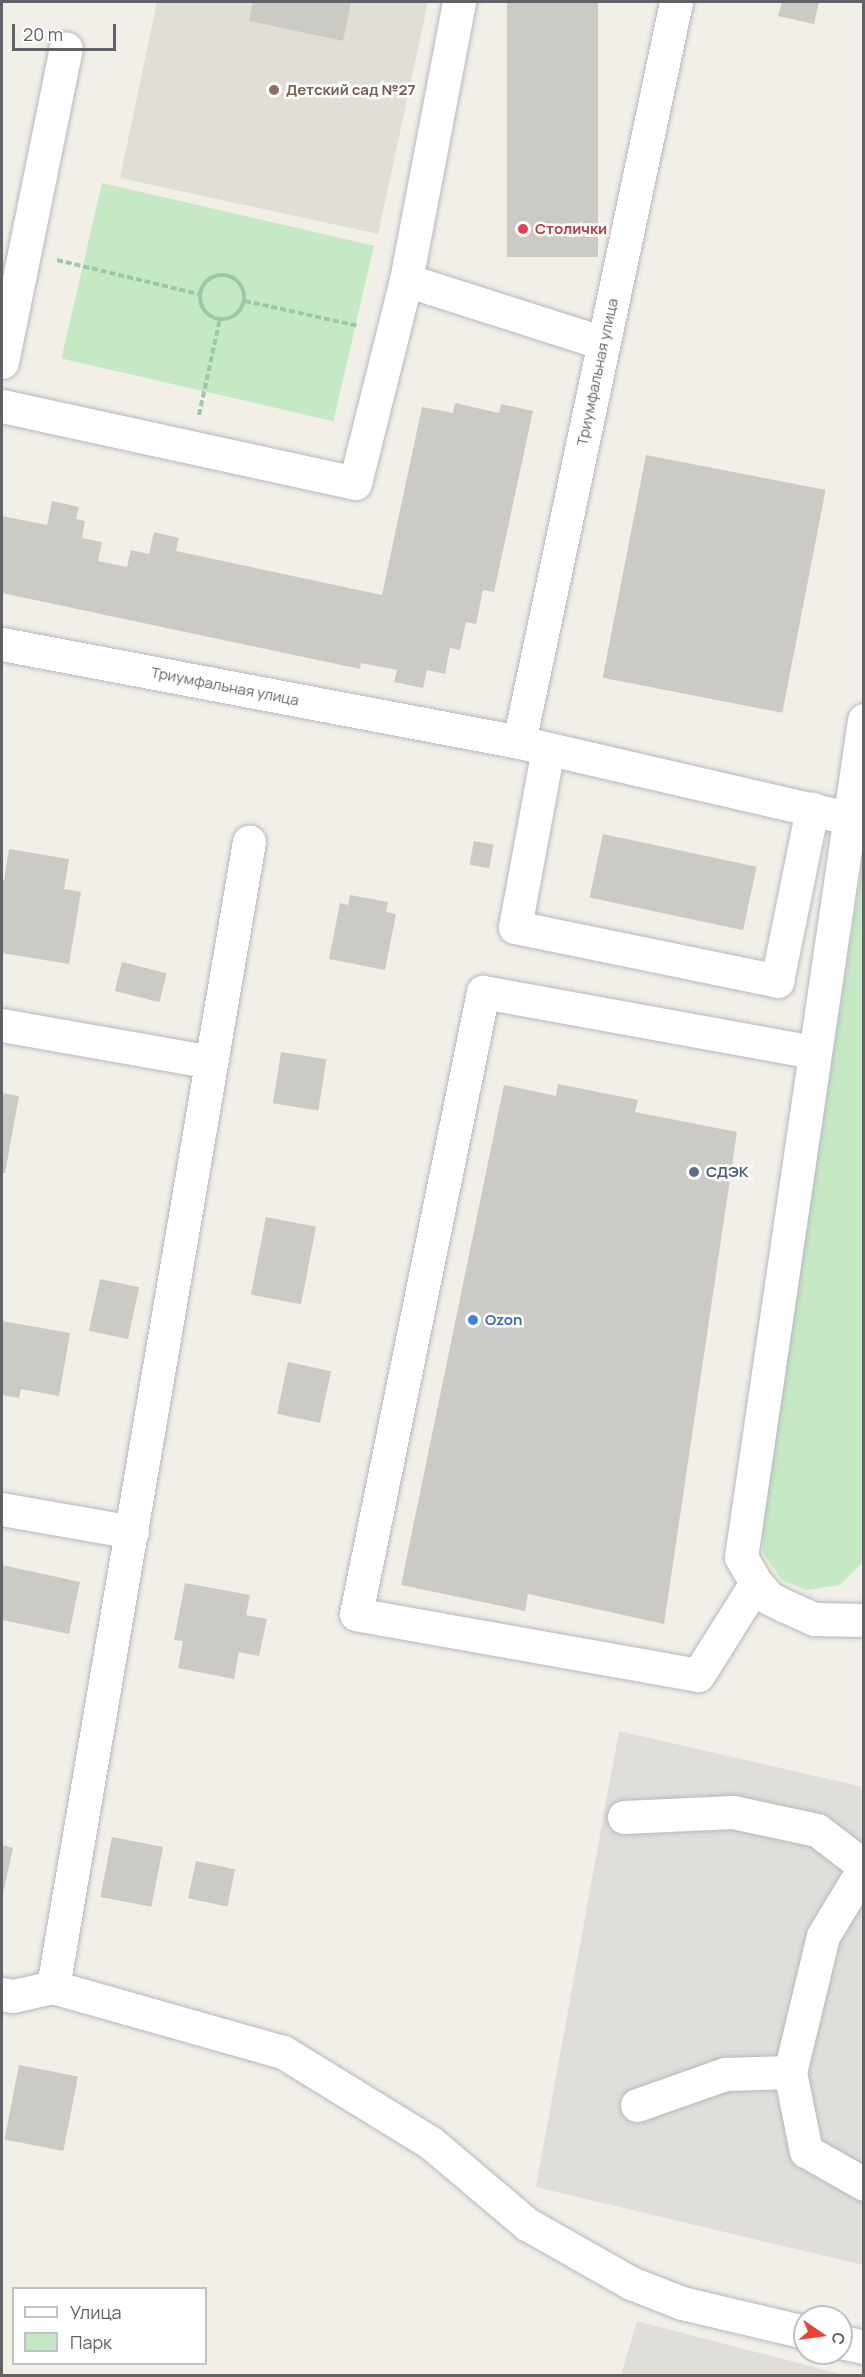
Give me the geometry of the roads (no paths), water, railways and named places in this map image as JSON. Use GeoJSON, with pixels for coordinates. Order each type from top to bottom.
{"type":"FeatureCollection","features":[{"type":"Feature","properties":{"kind":"street"},"geometry":{"type":"LineString","coordinates":[[2,406],[355,483],[406,280],[459,2]]}},
{"type":"Feature","properties":{"kind":"street","name":"Триумфальная улица"},"geometry":{"type":"LineString","coordinates":[[533,745],[603,343],[676,2]]}},
{"type":"Feature","properties":{"kind":"street"},"geometry":{"type":"LineString","coordinates":[[2,362],[66,48]]}},
{"type":"Feature","properties":{"kind":"street"},"geometry":{"type":"LineString","coordinates":[[406,280],[603,343]]}},
{"type":"Feature","properties":{"kind":"street","name":"Триумфальная улица"},"geometry":{"type":"LineString","coordinates":[[2,644],[533,745],[848,818]]}},
{"type":"Feature","properties":{"kind":"street"},"geometry":{"type":"LineString","coordinates":[[864,720],[741,1557],[756,1583],[769,1598],[814,1619],[864,1620]]}},
{"type":"Feature","properties":{"kind":"street"},"geometry":{"type":"LineString","coordinates":[[533,745],[515,927],[777,981],[812,809]]}},
{"type":"Feature","properties":{"kind":"street"},"geometry":{"type":"LineString","coordinates":[[53,1988],[249,842]]}},
{"type":"Feature","properties":{"kind":"street"},"geometry":{"type":"LineString","coordinates":[[756,1583],[698,1676],[356,1614],[483,992],[814,1052]]}},
{"type":"Feature","properties":{"kind":"street"},"geometry":{"type":"LineString","coordinates":[[2,1025],[211,1062]]}},
{"type":"Feature","properties":{"kind":"street"},"geometry":{"type":"LineString","coordinates":[[2,1509],[132,1532]]}},
{"type":"Feature","properties":{"kind":"street"},"geometry":{"type":"LineString","coordinates":[[624,1817],[734,1812],[817,1830],[864,1867],[823,1936],[790,2072],[806,2151],[864,2184]]}},
{"type":"Feature","properties":{"kind":"street"},"geometry":{"type":"LineString","coordinates":[[2,1994],[13,1996],[53,1988],[283,2052],[431,2143],[527,2224],[631,2283],[682,2303],[793,2329]]}},
{"type":"Feature","properties":{"kind":"street"},"geometry":{"type":"LineString","coordinates":[[637,2105],[725,2074],[790,2072]]}},
{"type":"Feature","properties":{"kind":"place","name":"Детский сад №27"},"geometry":{"type":"Point","coordinates":[274,90]}},
{"type":"Feature","properties":{"kind":"place","name":"Столички"},"geometry":{"type":"Point","coordinates":[523,229]}},
{"type":"Feature","properties":{"kind":"place","name":"СДЭК"},"geometry":{"type":"Point","coordinates":[694,1172]}},
{"type":"Feature","properties":{"kind":"place","name":"Ozon"},"geometry":{"type":"Point","coordinates":[473,1320]}}]}
